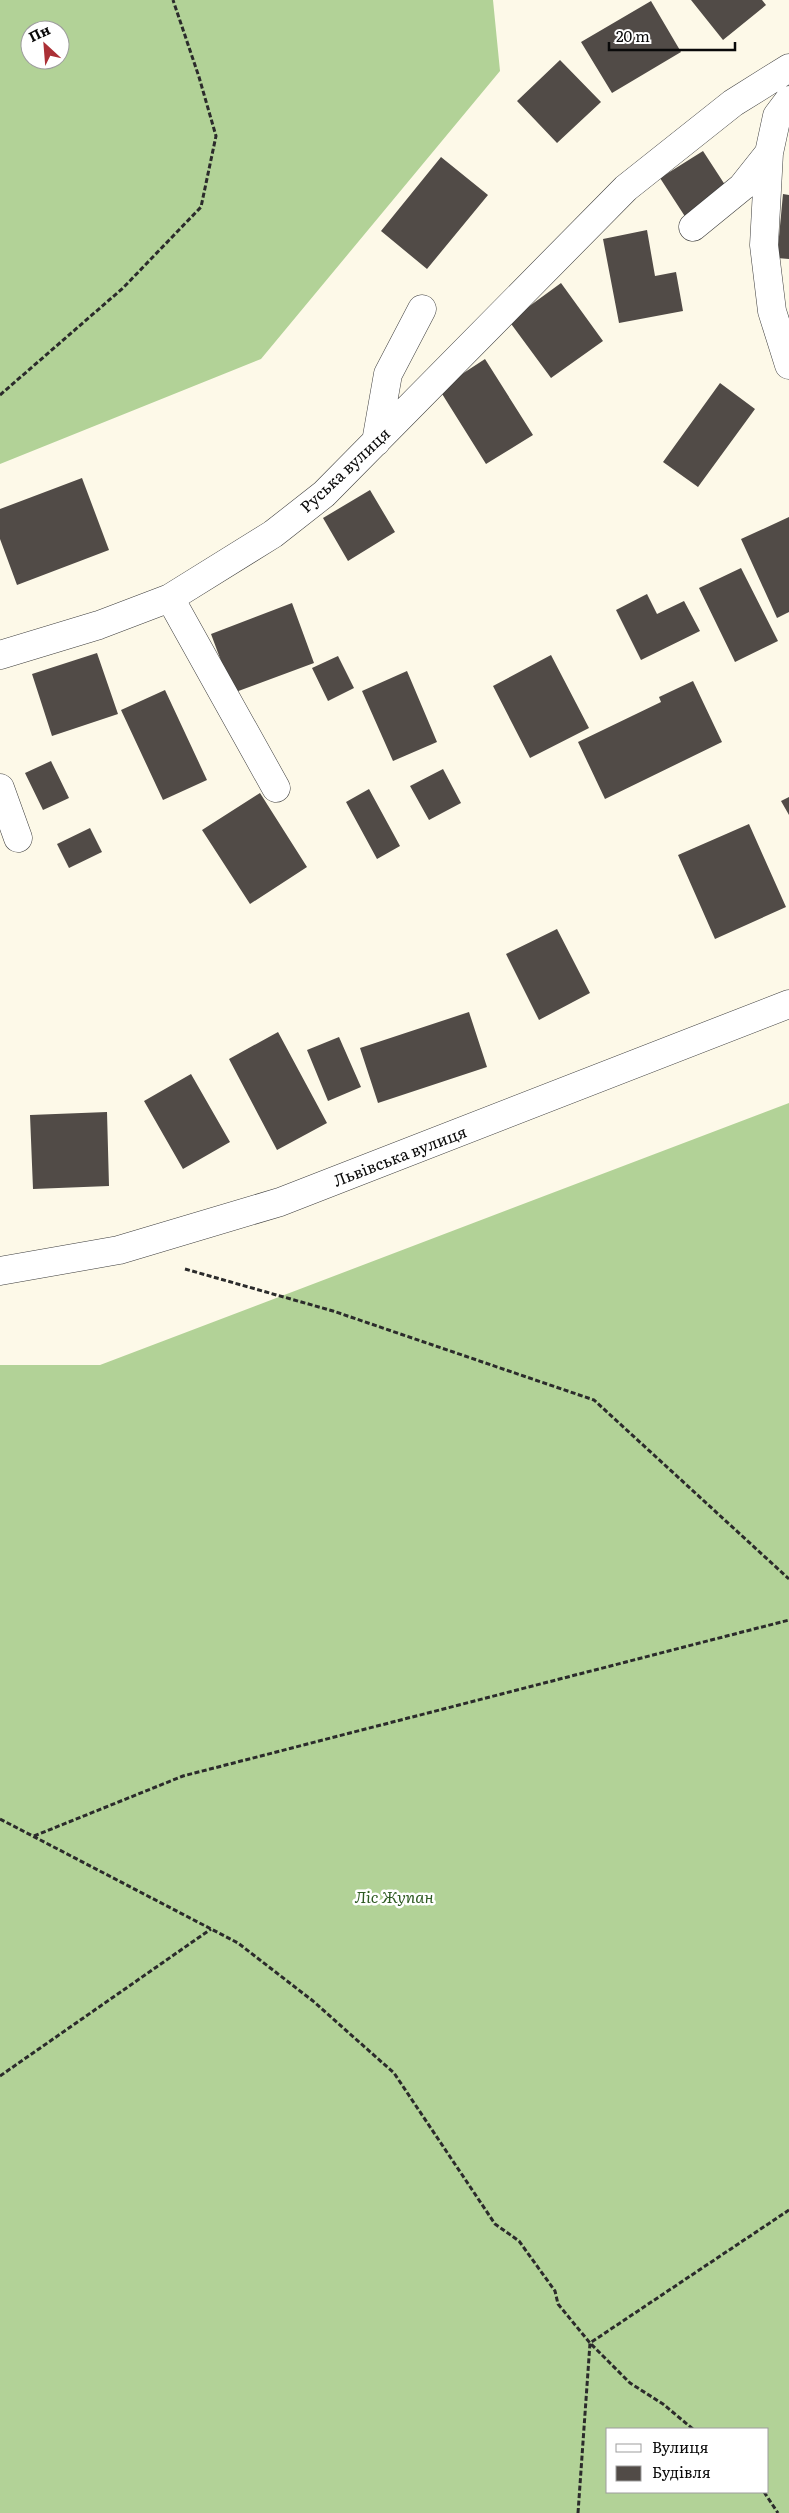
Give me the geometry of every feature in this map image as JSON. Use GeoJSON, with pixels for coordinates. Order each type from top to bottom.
{"type":"FeatureCollection","features":[{"type":"Feature","properties":{"kind":"street","name":"Руська вулиця"},"geometry":{"type":"LineString","coordinates":[[0,655],[99,625],[170,598],[273,534],[324,494],[626,188],[733,104],[789,68]]}},
{"type":"Feature","properties":{"kind":"street"},"geometry":{"type":"LineString","coordinates":[[789,100],[777,116],[769,154],[764,245],[772,311],[789,365]]}},
{"type":"Feature","properties":{"kind":"street"},"geometry":{"type":"LineString","coordinates":[[693,227],[742,187],[769,154]]}},
{"type":"Feature","properties":{"kind":"street"},"geometry":{"type":"LineString","coordinates":[[376,442],[388,374],[422,309]]}},
{"type":"Feature","properties":{"kind":"street"},"geometry":{"type":"LineString","coordinates":[[170,598],[276,788]]}},
{"type":"Feature","properties":{"kind":"street"},"geometry":{"type":"LineString","coordinates":[[0,788],[18,838]]}},
{"type":"Feature","properties":{"kind":"street","name":"Львівська вулиця"},"geometry":{"type":"LineString","coordinates":[[0,1271],[119,1250],[280,1202],[789,1004]]}},
{"type":"Feature","properties":{"kind":"path"},"geometry":{"type":"LineString","coordinates":[[0,395],[123,288],[201,207],[216,136],[199,77],[173,0]]}},
{"type":"Feature","properties":{"kind":"path"},"geometry":{"type":"LineString","coordinates":[[184,1269],[333,1311],[594,1400],[789,1579]]}},
{"type":"Feature","properties":{"kind":"path"},"geometry":{"type":"LineString","coordinates":[[33,1836],[184,1776],[789,1620]]}},
{"type":"Feature","properties":{"kind":"path"},"geometry":{"type":"LineString","coordinates":[[0,1819],[238,1943],[313,2001],[394,2073],[496,2224],[519,2242],[555,2292],[558,2304],[590,2343],[630,2383],[662,2404],[692,2428]]}},
{"type":"Feature","properties":{"kind":"path"},"geometry":{"type":"LineString","coordinates":[[0,2076],[211,1929]]}},
{"type":"Feature","properties":{"kind":"path"},"geometry":{"type":"LineString","coordinates":[[590,2343],[789,2210]]}},
{"type":"Feature","properties":{"kind":"path"},"geometry":{"type":"LineString","coordinates":[[578,2513],[590,2343]]}},
{"type":"Feature","properties":{"kind":"path"},"geometry":{"type":"LineString","coordinates":[[765,2493],[778,2513]]}},
{"type":"Feature","properties":{"kind":"green space"},"geometry":{"type":"Polygon","coordinates":[[[0,0],[493,0],[500,71],[261,359],[0,464],[0,0]]]}},
{"type":"Feature","properties":{"kind":"green space","name":"Ліс Жупан"},"geometry":{"type":"Polygon","coordinates":[[[789,1103],[789,2513],[0,2513],[0,1365],[100,1365],[789,1103]]]}},
{"type":"Feature","properties":{"kind":"building"},"geometry":{"type":"Polygon","coordinates":[[[691,0],[762,0],[766,5],[723,40],[691,0]]]}},
{"type":"Feature","properties":{"kind":"building"},"geometry":{"type":"Polygon","coordinates":[[[651,1],[681,52],[612,93],[581,42],[651,1]]]}},
{"type":"Feature","properties":{"kind":"building"},"geometry":{"type":"Polygon","coordinates":[[[560,60],[601,102],[557,143],[517,101],[560,60]]]}},
{"type":"Feature","properties":{"kind":"building"},"geometry":{"type":"Polygon","coordinates":[[[703,151],[729,191],[686,218],[660,178],[703,151]]]}},
{"type":"Feature","properties":{"kind":"building"},"geometry":{"type":"Polygon","coordinates":[[[441,157],[488,195],[427,269],[381,231],[441,157]]]}},
{"type":"Feature","properties":{"kind":"building"},"geometry":{"type":"Polygon","coordinates":[[[783,194],[789,195],[789,259],[777,258],[783,194]]]}},
{"type":"Feature","properties":{"kind":"building"},"geometry":{"type":"Polygon","coordinates":[[[647,230],[655,276],[676,272],[683,311],[619,323],[603,239],[647,230]]]}},
{"type":"Feature","properties":{"kind":"building"},"geometry":{"type":"Polygon","coordinates":[[[561,283],[603,341],[551,378],[509,321],[561,283]]]}},
{"type":"Feature","properties":{"kind":"building"},"geometry":{"type":"Polygon","coordinates":[[[485,359],[533,435],[486,464],[439,389],[485,359]]]}},
{"type":"Feature","properties":{"kind":"building"},"geometry":{"type":"Polygon","coordinates":[[[720,383],[755,409],[698,487],[663,462],[720,383]]]}},
{"type":"Feature","properties":{"kind":"building"},"geometry":{"type":"Polygon","coordinates":[[[82,478],[109,550],[17,585],[0,539],[0,509],[82,478]]]}},
{"type":"Feature","properties":{"kind":"building"},"geometry":{"type":"Polygon","coordinates":[[[370,490],[395,532],[348,561],[323,518],[370,490]]]}},
{"type":"Feature","properties":{"kind":"building"},"geometry":{"type":"Polygon","coordinates":[[[789,517],[789,612],[777,618],[741,539],[789,517]]]}},
{"type":"Feature","properties":{"kind":"building"},"geometry":{"type":"Polygon","coordinates":[[[741,568],[778,641],[735,662],[699,588],[741,568]]]}},
{"type":"Feature","properties":{"kind":"building"},"geometry":{"type":"Polygon","coordinates":[[[647,594],[657,614],[684,601],[700,631],[641,660],[616,610],[647,594]]]}},
{"type":"Feature","properties":{"kind":"building"},"geometry":{"type":"Polygon","coordinates":[[[292,603],[314,663],[233,693],[211,634],[292,603]]]}},
{"type":"Feature","properties":{"kind":"building"},"geometry":{"type":"Polygon","coordinates":[[[97,653],[118,714],[52,736],[32,674],[97,653]]]}},
{"type":"Feature","properties":{"kind":"building"},"geometry":{"type":"Polygon","coordinates":[[[551,655],[589,728],[530,758],[493,686],[551,655]]]}},
{"type":"Feature","properties":{"kind":"building"},"geometry":{"type":"Polygon","coordinates":[[[338,656],[354,688],[328,701],[312,668],[338,656]]]}},
{"type":"Feature","properties":{"kind":"building"},"geometry":{"type":"Polygon","coordinates":[[[407,671],[437,742],[393,761],[362,691],[407,671]]]}},
{"type":"Feature","properties":{"kind":"building"},"geometry":{"type":"Polygon","coordinates":[[[693,681],[722,742],[605,799],[578,742],[661,702],[659,697],[693,681]]]}},
{"type":"Feature","properties":{"kind":"building"},"geometry":{"type":"Polygon","coordinates":[[[165,690],[207,780],[163,800],[121,710],[165,690]]]}},
{"type":"Feature","properties":{"kind":"building"},"geometry":{"type":"Polygon","coordinates":[[[51,761],[69,798],[43,810],[25,773],[51,761]]]}},
{"type":"Feature","properties":{"kind":"building"},"geometry":{"type":"Polygon","coordinates":[[[443,769],[461,803],[429,820],[410,786],[443,769]]]}},
{"type":"Feature","properties":{"kind":"building"},"geometry":{"type":"Polygon","coordinates":[[[369,789],[400,846],[377,859],[346,802],[369,789]]]}},
{"type":"Feature","properties":{"kind":"building"},"geometry":{"type":"Polygon","coordinates":[[[260,793],[307,867],[250,904],[202,830],[260,793]]]}},
{"type":"Feature","properties":{"kind":"building"},"geometry":{"type":"Polygon","coordinates":[[[789,797],[789,815],[781,801],[789,797]]]}},
{"type":"Feature","properties":{"kind":"building"},"geometry":{"type":"Polygon","coordinates":[[[749,824],[786,907],[715,939],[678,855],[749,824]]]}},
{"type":"Feature","properties":{"kind":"building"},"geometry":{"type":"Polygon","coordinates":[[[90,828],[102,852],[69,868],[57,844],[90,828]]]}},
{"type":"Feature","properties":{"kind":"building"},"geometry":{"type":"Polygon","coordinates":[[[557,929],[590,993],[539,1020],[506,954],[557,929]]]}},
{"type":"Feature","properties":{"kind":"building"},"geometry":{"type":"Polygon","coordinates":[[[469,1012],[487,1067],[378,1103],[360,1048],[469,1012]]]}},
{"type":"Feature","properties":{"kind":"building"},"geometry":{"type":"Polygon","coordinates":[[[278,1032],[327,1123],[277,1150],[229,1059],[278,1032]]]}},
{"type":"Feature","properties":{"kind":"building"},"geometry":{"type":"Polygon","coordinates":[[[339,1037],[361,1087],[328,1101],[307,1050],[339,1037]]]}},
{"type":"Feature","properties":{"kind":"building"},"geometry":{"type":"Polygon","coordinates":[[[191,1074],[230,1142],[183,1169],[144,1101],[191,1074]]]}},
{"type":"Feature","properties":{"kind":"building"},"geometry":{"type":"Polygon","coordinates":[[[107,1112],[109,1186],[33,1189],[30,1115],[107,1112]]]}}]}
